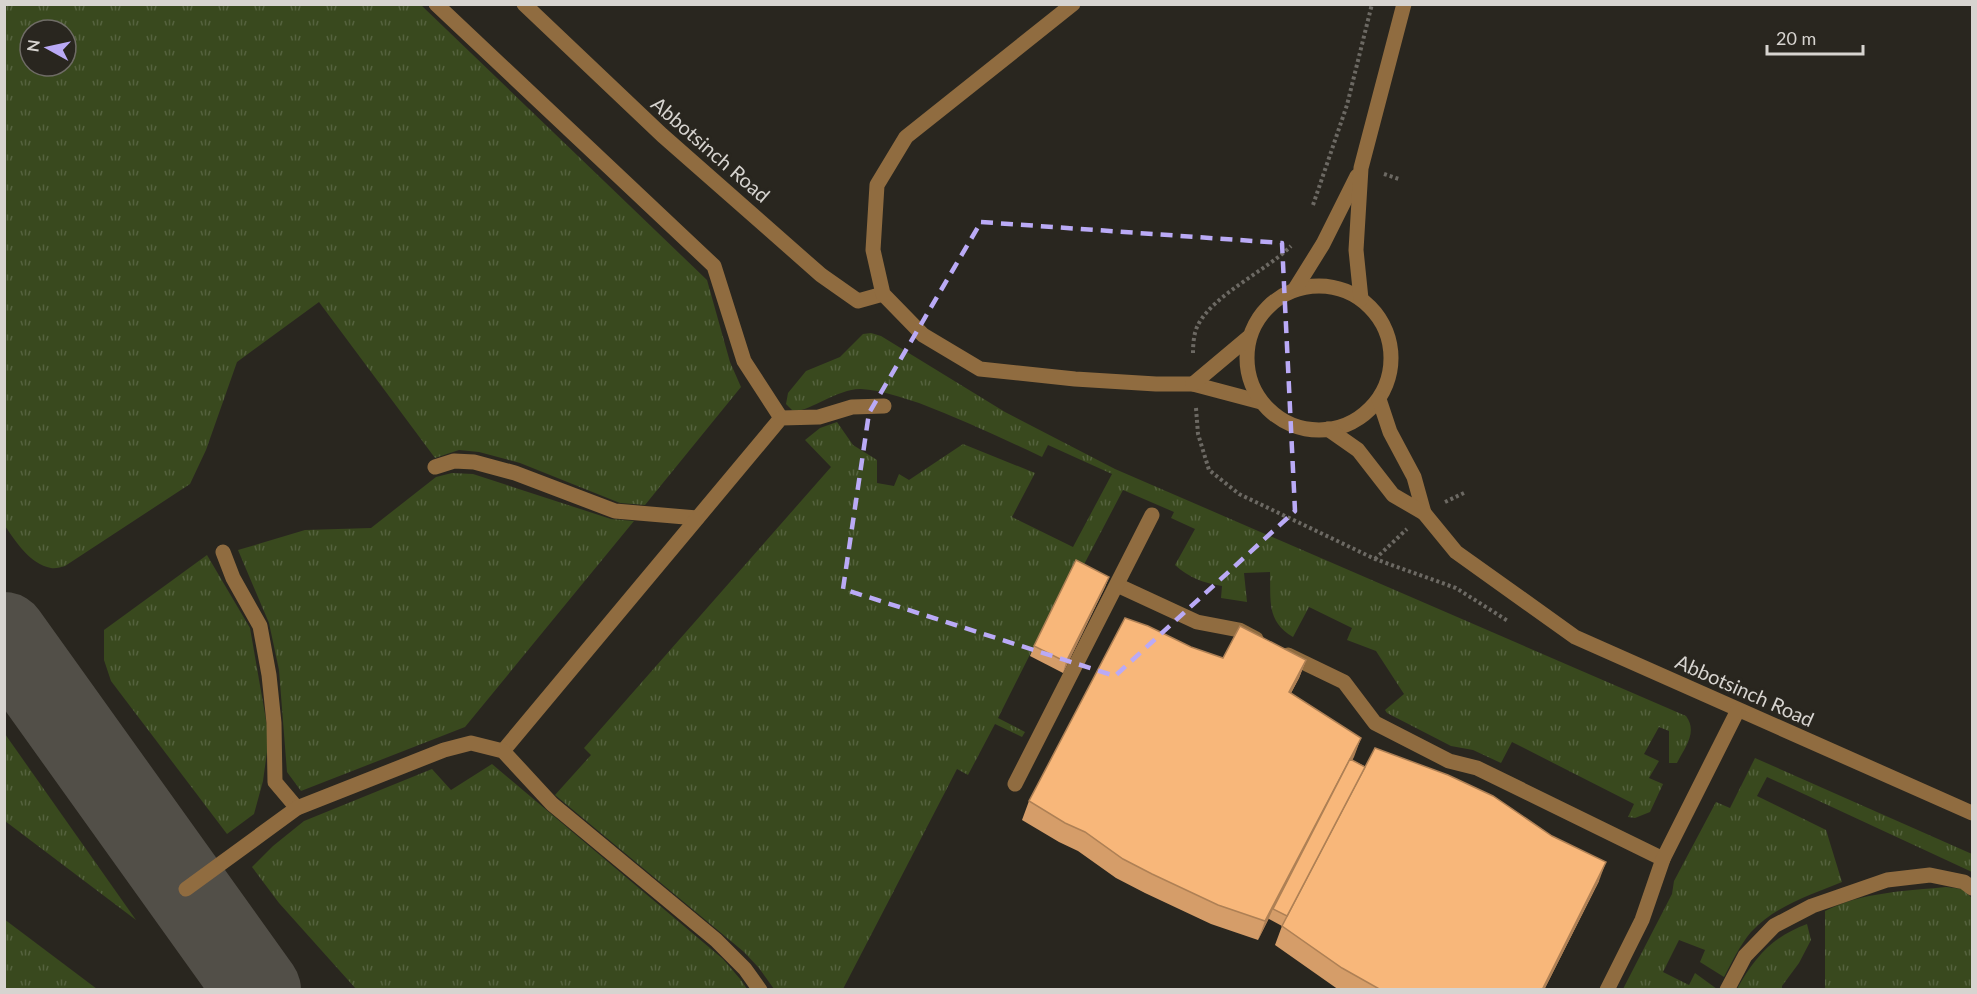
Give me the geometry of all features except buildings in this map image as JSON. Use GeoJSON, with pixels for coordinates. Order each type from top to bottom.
{"type":"FeatureCollection","features":[{"type":"Feature","properties":{"kind":"street"},"geometry":{"type":"LineString","coordinates":[[436,4],[714,266],[744,361],[782,418]]}},
{"type":"Feature","properties":{"kind":"street","name":"Abbotsinch Road"},"geometry":{"type":"LineString","coordinates":[[524,4],[662,135],[821,275],[858,301],[883,294]]}},
{"type":"Feature","properties":{"kind":"street"},"geometry":{"type":"LineString","coordinates":[[1073,4],[906,137],[877,185],[873,250],[883,294],[923,335],[980,369],[1075,379],[1193,384],[1261,402]]}},
{"type":"Feature","properties":{"kind":"street"},"geometry":{"type":"LineString","coordinates":[[1361,299],[1356,250],[1361,168],[1404,4]]}},
{"type":"Feature","properties":{"kind":"street"},"geometry":{"type":"LineString","coordinates":[[1295,290],[1323,244],[1361,168]]}},
{"type":"Feature","properties":{"kind":"street"},"geometry":{"type":"LineString","coordinates":[[1318,285],[1340,288],[1361,299],[1377,314],[1388,334],[1392,357],[1389,379],[1379,399],[1363,416],[1351,423],[1328,429],[1298,428],[1277,418],[1261,402],[1250,382],[1246,359],[1250,337],[1260,316],[1276,300],[1295,290],[1318,285]]}},
{"type":"Feature","properties":{"kind":"street"},"geometry":{"type":"LineString","coordinates":[[1193,384],[1250,337]]}},
{"type":"Feature","properties":{"kind":"street"},"geometry":{"type":"LineString","coordinates":[[1379,399],[1390,432],[1414,477],[1424,513]]}},
{"type":"Feature","properties":{"kind":"street"},"geometry":{"type":"LineString","coordinates":[[503,751],[782,418],[819,417],[852,407],[884,406]]}},
{"type":"Feature","properties":{"kind":"street"},"geometry":{"type":"LineString","coordinates":[[1328,429],[1358,450],[1393,495],[1424,513]]}},
{"type":"Feature","properties":{"kind":"street"},"geometry":{"type":"LineString","coordinates":[[435,467],[453,461],[474,462],[515,473],[615,511],[697,518]]}},
{"type":"Feature","properties":{"kind":"street","name":"Abbotsinch Road"},"geometry":{"type":"LineString","coordinates":[[1424,513],[1455,552],[1575,637],[1972,813]]}},
{"type":"Feature","properties":{"kind":"street"},"geometry":{"type":"LineString","coordinates":[[1015,784],[1152,515]]}},
{"type":"Feature","properties":{"kind":"street"},"geometry":{"type":"LineString","coordinates":[[223,552],[233,578],[260,626],[273,713],[275,782],[297,808]]}},
{"type":"Feature","properties":{"kind":"street"},"geometry":{"type":"LineString","coordinates":[[1117,585],[1197,622],[1239,630],[1344,682],[1374,723],[1449,760],[1477,768],[1663,859]]}},
{"type":"Feature","properties":{"kind":"street"},"geometry":{"type":"LineString","coordinates":[[1606,990],[1642,920],[1663,859],[1738,710]]}},
{"type":"Feature","properties":{"kind":"street"},"geometry":{"type":"LineString","coordinates":[[186,889],[297,808],[444,750],[471,743],[503,751],[552,804],[716,940],[745,969],[760,990]]}},
{"type":"Feature","properties":{"kind":"street"},"geometry":{"type":"LineString","coordinates":[[1727,990],[1745,956],[1774,926],[1812,906],[1887,880],[1930,875],[1964,882],[1972,888]]}},
{"type":"Feature","properties":{"kind":"path"},"geometry":{"type":"LineString","coordinates":[[1309,213],[1347,105],[1372,4]]}},
{"type":"Feature","properties":{"kind":"path"},"geometry":{"type":"LineString","coordinates":[[1193,384],[1193,347],[1197,325],[1225,296],[1278,259],[1296,241]]}},
{"type":"Feature","properties":{"kind":"highlighted area"},"geometry":{"type":"Polygon","coordinates":[[[981,222],[1282,243],[1295,511],[1115,676],[843,589],[869,413],[981,222]]]}},
{"type":"Feature","properties":{"kind":"green space"},"geometry":{"type":"Polygon","coordinates":[[[4,5],[421,5],[707,280],[730,362],[741,387],[645,505],[620,503],[520,463],[479,452],[459,450],[435,458],[319,302],[237,362],[206,450],[190,484],[65,566],[51,568],[43,566],[24,552],[5,526],[4,5]]]}},
{"type":"Feature","properties":{"kind":"green space"},"geometry":{"type":"Polygon","coordinates":[[[871,333],[881,336],[1005,412],[1115,469],[1686,716],[1691,734],[1677,763],[1669,763],[1669,731],[1659,727],[1644,754],[1659,761],[1649,778],[1663,784],[1650,812],[1635,818],[1628,817],[1634,804],[1512,742],[1501,763],[1473,750],[1451,746],[1387,713],[1385,710],[1404,694],[1376,651],[1347,640],[1352,628],[1309,607],[1293,637],[1284,631],[1274,617],[1272,609],[1270,572],[1244,573],[1247,602],[1221,598],[1222,586],[1197,579],[1175,565],[1195,529],[1171,518],[1174,512],[1123,490],[1079,574],[1072,571],[998,718],[1025,732],[1022,737],[995,724],[968,775],[957,769],[843,989],[774,989],[744,952],[555,795],[591,755],[584,748],[831,467],[805,440],[820,428],[837,422],[853,445],[877,460],[877,483],[894,486],[899,474],[909,480],[963,444],[1035,473],[1012,517],[1073,547],[1112,474],[1048,445],[1042,457],[935,409],[883,392],[852,390],[798,410],[792,410],[786,404],[788,393],[806,371],[840,357],[863,334],[871,333]]]}},
{"type":"Feature","properties":{"kind":"green space"},"geometry":{"type":"Polygon","coordinates":[[[452,473],[473,474],[611,519],[634,521],[465,727],[301,791],[287,772],[279,670],[269,623],[238,550],[305,530],[371,528],[436,477],[452,473]]]}},
{"type":"Feature","properties":{"kind":"green space"},"geometry":{"type":"Polygon","coordinates":[[[207,555],[250,628],[269,737],[263,781],[254,814],[227,834],[111,681],[104,660],[104,630],[207,555]]]}},
{"type":"Feature","properties":{"kind":"green space"},"geometry":{"type":"Polygon","coordinates":[[[5,734],[136,920],[5,821],[5,734]]]}},
{"type":"Feature","properties":{"kind":"green space"},"geometry":{"type":"Polygon","coordinates":[[[1755,758],[1972,854],[1972,872],[1767,777],[1757,796],[1826,830],[1842,882],[1782,908],[1760,923],[1743,942],[1724,977],[1700,962],[1705,950],[1679,940],[1663,972],[1689,985],[1695,973],[1717,989],[1623,989],[1672,894],[1674,881],[1716,802],[1730,808],[1755,758]]]}},
{"type":"Feature","properties":{"kind":"green space"},"geometry":{"type":"Polygon","coordinates":[[[492,764],[723,959],[747,989],[356,989],[279,903],[252,867],[273,846],[304,821],[432,769],[451,790],[492,764]]]}},
{"type":"Feature","properties":{"kind":"green space"},"geometry":{"type":"Polygon","coordinates":[[[1946,887],[1962,889],[1972,898],[1972,989],[1825,989],[1825,911],[1869,896],[1946,887]]]}},
{"type":"Feature","properties":{"kind":"green space"},"geometry":{"type":"Polygon","coordinates":[[[4,919],[97,989],[5,989],[4,919]]]}},
{"type":"Feature","properties":{"kind":"green space"},"geometry":{"type":"Polygon","coordinates":[[[1807,924],[1811,940],[1782,989],[1737,989],[1766,949],[1784,935],[1807,924]]]}},
{"type":"Feature","properties":{"kind":"taxiway"},"geometry":{"type":"LineString","coordinates":[[4,635],[258,990]]}}]}
